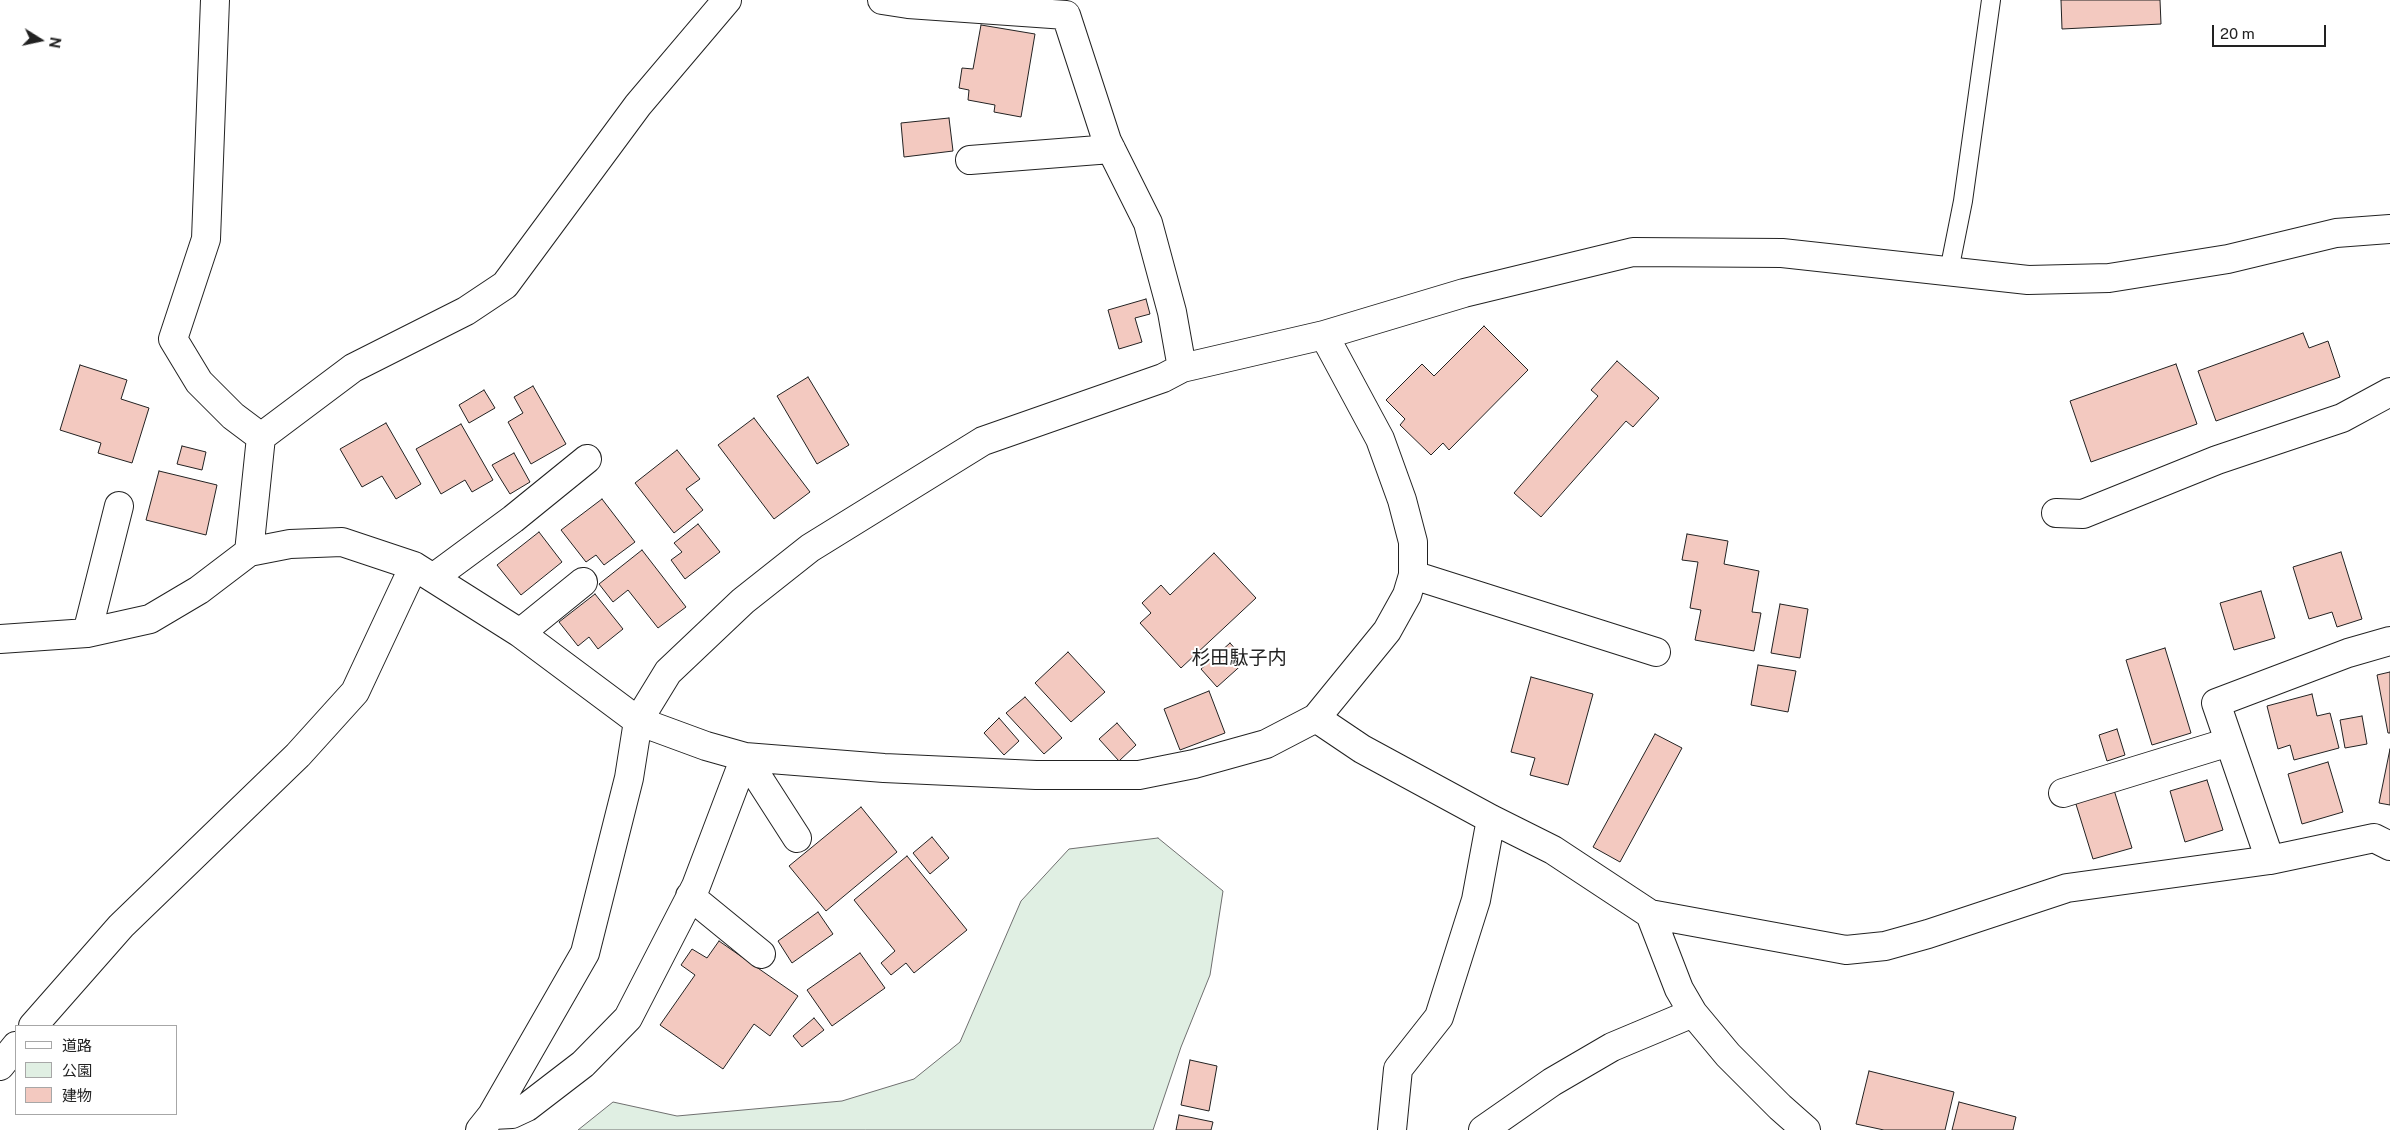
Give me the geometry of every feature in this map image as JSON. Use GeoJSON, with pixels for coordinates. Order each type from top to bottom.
{"type":"FeatureCollection","features":[{"type":"Feature","properties":{"kind":"street"},"geometry":{"type":"LineString","coordinates":[[215,0],[206,239],[174,340],[199,382],[233,416],[261,437]]}},
{"type":"Feature","properties":{"kind":"street"},"geometry":{"type":"LineString","coordinates":[[249,552],[261,437],[353,368],[466,311],[505,285],[638,105],[727,0]]}},
{"type":"Feature","properties":{"kind":"street"},"geometry":{"type":"LineString","coordinates":[[882,0],[908,4],[1066,15],[1111,149],[1148,223],[1172,312],[1182,368]]}},
{"type":"Feature","properties":{"kind":"street"},"geometry":{"type":"LineString","coordinates":[[970,160],[1111,149]]}},
{"type":"Feature","properties":{"kind":"street"},"geometry":{"type":"LineString","coordinates":[[486,1122],[585,953],[629,778],[638,721],[668,672],[743,601],[810,548],[983,441],[1163,378],[1182,368],[1324,335],[1464,293],[1633,252],[1782,253],[2028,280],[2109,278],[2228,259],[2336,233],[2390,229]]}},
{"type":"Feature","properties":{"kind":"street"},"geometry":{"type":"LineString","coordinates":[[0,639],[87,633],[150,619],[199,590],[249,552],[290,544],[342,542],[423,572],[520,633],[638,721],[706,746],[745,756],[884,768],[1008,774],[1139,776],[1194,764],[1266,744],[1316,718],[1387,631],[1406,595],[1413,575],[1413,542],[1402,500],[1380,439],[1324,335]]}},
{"type":"Feature","properties":{"kind":"street"},"geometry":{"type":"LineString","coordinates":[[2056,514],[2083,514],[2216,460],[2342,418],[2390,392]]}},
{"type":"Feature","properties":{"kind":"street"},"geometry":{"type":"LineString","coordinates":[[33,1025],[120,926],[298,754],[355,692],[423,572],[513,519],[587,459]]}},
{"type":"Feature","properties":{"kind":"street"},"geometry":{"type":"LineString","coordinates":[[87,633],[119,506]]}},
{"type":"Feature","properties":{"kind":"street"},"geometry":{"type":"LineString","coordinates":[[1413,575],[1656,652]]}},
{"type":"Feature","properties":{"kind":"street"},"geometry":{"type":"LineString","coordinates":[[520,633],[583,582]]}},
{"type":"Feature","properties":{"kind":"street"},"geometry":{"type":"LineString","coordinates":[[2270,860],[2216,703],[2348,653],[2390,640]]}},
{"type":"Feature","properties":{"kind":"street"},"geometry":{"type":"LineString","coordinates":[[1316,718],[1362,749],[1491,819],[1553,850],[1650,914],[1846,950],[1885,946],[1928,934],[2067,888],[2270,860],[2374,838],[2390,846]]}},
{"type":"Feature","properties":{"kind":"street"},"geometry":{"type":"LineString","coordinates":[[2062,793],[2229,742]]}},
{"type":"Feature","properties":{"kind":"street"},"geometry":{"type":"LineString","coordinates":[[745,756],[797,838]]}},
{"type":"Feature","properties":{"kind":"street"},"geometry":{"type":"LineString","coordinates":[[486,1122],[527,1107],[583,1064],[628,1018],[690,896],[745,756]]}},
{"type":"Feature","properties":{"kind":"street"},"geometry":{"type":"LineString","coordinates":[[1392,1130],[1398,1069],[1439,1017],[1476,900],[1491,819]]}},
{"type":"Feature","properties":{"kind":"street"},"geometry":{"type":"LineString","coordinates":[[690,896],[761,954]]}},
{"type":"Feature","properties":{"kind":"street"},"geometry":{"type":"LineString","coordinates":[[1650,914],[1679,989],[1693,1013],[1728,1054],[1780,1108],[1806,1130]]}},
{"type":"Feature","properties":{"kind":"street"},"geometry":{"type":"LineString","coordinates":[[1483,1130],[1552,1082],[1612,1047],[1693,1013]]}},
{"type":"Feature","properties":{"kind":"street"},"geometry":{"type":"LineString","coordinates":[[0,1066],[15,1047]]}},
{"type":"Feature","properties":{"kind":"lane"},"geometry":{"type":"LineString","coordinates":[[1949,271],[1963,201],[1991,0]]}},
{"type":"Feature","properties":{"kind":"green space"},"geometry":{"type":"Polygon","coordinates":[[[1158,838],[1223,891],[1210,975],[1181,1047],[1153,1130],[578,1130],[613,1102],[677,1116],[842,1101],[914,1079],[960,1042],[1021,901],[1069,849],[1158,838]]]}},
{"type":"Feature","properties":{"kind":"building"},"geometry":{"type":"Polygon","coordinates":[[[2061,0],[2160,0],[2161,24],[2062,29],[2061,0]]]}},
{"type":"Feature","properties":{"kind":"building"},"geometry":{"type":"Polygon","coordinates":[[[981,25],[1035,34],[1021,117],[994,112],[995,105],[968,100],[969,90],[959,88],[962,68],[973,69],[981,25]]]}},
{"type":"Feature","properties":{"kind":"building"},"geometry":{"type":"Polygon","coordinates":[[[949,118],[953,151],[904,157],[901,123],[949,118]]]}},
{"type":"Feature","properties":{"kind":"building"},"geometry":{"type":"Polygon","coordinates":[[[1146,299],[1150,314],[1135,318],[1142,342],[1119,349],[1108,310],[1146,299]]]}},
{"type":"Feature","properties":{"kind":"building"},"geometry":{"type":"Polygon","coordinates":[[[1484,326],[1528,370],[1449,450],[1443,443],[1431,455],[1400,425],[1405,419],[1386,400],[1422,364],[1434,376],[1484,326]]]}},
{"type":"Feature","properties":{"kind":"building"},"geometry":{"type":"Polygon","coordinates":[[[2303,333],[2309,348],[2328,341],[2340,377],[2216,421],[2198,371],[2303,333]]]}},
{"type":"Feature","properties":{"kind":"building"},"geometry":{"type":"Polygon","coordinates":[[[1617,361],[1659,398],[1633,427],[1626,421],[1541,517],[1514,493],[1598,396],[1591,390],[1617,361]]]}},
{"type":"Feature","properties":{"kind":"building"},"geometry":{"type":"Polygon","coordinates":[[[2176,364],[2197,424],[2091,462],[2070,401],[2176,364]]]}},
{"type":"Feature","properties":{"kind":"building"},"geometry":{"type":"Polygon","coordinates":[[[80,365],[127,380],[121,399],[149,408],[132,463],[98,453],[101,443],[60,430],[80,365]]]}},
{"type":"Feature","properties":{"kind":"building"},"geometry":{"type":"Polygon","coordinates":[[[808,377],[849,445],[817,464],[777,396],[808,377]]]}},
{"type":"Feature","properties":{"kind":"building"},"geometry":{"type":"Polygon","coordinates":[[[533,386],[566,444],[531,464],[508,422],[523,413],[514,397],[533,386]]]}},
{"type":"Feature","properties":{"kind":"building"},"geometry":{"type":"Polygon","coordinates":[[[484,390],[495,408],[469,423],[459,405],[484,390]]]}},
{"type":"Feature","properties":{"kind":"building"},"geometry":{"type":"Polygon","coordinates":[[[754,418],[810,492],[774,519],[718,445],[754,418]]]}},
{"type":"Feature","properties":{"kind":"building"},"geometry":{"type":"Polygon","coordinates":[[[386,423],[421,484],[396,499],[382,476],[362,487],[340,449],[386,423]]]}},
{"type":"Feature","properties":{"kind":"building"},"geometry":{"type":"Polygon","coordinates":[[[461,424],[493,480],[472,492],[465,480],[441,494],[416,449],[461,424]]]}},
{"type":"Feature","properties":{"kind":"building"},"geometry":{"type":"Polygon","coordinates":[[[182,446],[206,452],[202,470],[177,464],[182,446]]]}},
{"type":"Feature","properties":{"kind":"building"},"geometry":{"type":"Polygon","coordinates":[[[677,450],[700,479],[686,489],[703,510],[674,533],[635,483],[677,450]]]}},
{"type":"Feature","properties":{"kind":"building"},"geometry":{"type":"Polygon","coordinates":[[[514,453],[530,482],[510,494],[492,465],[514,453]]]}},
{"type":"Feature","properties":{"kind":"building"},"geometry":{"type":"Polygon","coordinates":[[[159,471],[217,485],[206,535],[146,520],[159,471]]]}},
{"type":"Feature","properties":{"kind":"building"},"geometry":{"type":"Polygon","coordinates":[[[602,499],[635,542],[604,565],[596,555],[586,562],[561,530],[602,499]]]}},
{"type":"Feature","properties":{"kind":"building"},"geometry":{"type":"Polygon","coordinates":[[[698,524],[720,552],[685,579],[671,560],[682,552],[674,543],[698,524]]]}},
{"type":"Feature","properties":{"kind":"building"},"geometry":{"type":"Polygon","coordinates":[[[539,532],[562,562],[521,595],[497,565],[539,532]]]}},
{"type":"Feature","properties":{"kind":"building"},"geometry":{"type":"Polygon","coordinates":[[[1687,534],[1728,541],[1724,564],[1759,571],[1752,612],[1761,613],[1754,651],[1695,640],[1701,610],[1690,608],[1698,562],[1682,560],[1687,534]]]}},
{"type":"Feature","properties":{"kind":"building"},"geometry":{"type":"Polygon","coordinates":[[[642,550],[686,607],[658,628],[628,590],[613,602],[599,584],[642,550]]]}},
{"type":"Feature","properties":{"kind":"building"},"geometry":{"type":"Polygon","coordinates":[[[2341,552],[2362,619],[2337,627],[2332,612],[2309,619],[2293,567],[2341,552]]]}},
{"type":"Feature","properties":{"kind":"building"},"geometry":{"type":"Polygon","coordinates":[[[1214,553],[1256,598],[1181,668],[1140,623],[1151,613],[1142,603],[1161,585],[1170,595],[1214,553]]]}},
{"type":"Feature","properties":{"kind":"building"},"geometry":{"type":"Polygon","coordinates":[[[2261,591],[2275,638],[2234,650],[2220,603],[2261,591]]]}},
{"type":"Feature","properties":{"kind":"building"},"geometry":{"type":"Polygon","coordinates":[[[595,594],[623,629],[598,649],[589,637],[578,646],[559,622],[595,594]]]}},
{"type":"Feature","properties":{"kind":"building"},"geometry":{"type":"Polygon","coordinates":[[[1780,604],[1808,609],[1800,658],[1771,653],[1780,604]]]}},
{"type":"Feature","properties":{"kind":"building"},"geometry":{"type":"Polygon","coordinates":[[[1230,643],[1246,661],[1217,687],[1201,669],[1230,643]]]}},
{"type":"Feature","properties":{"kind":"building"},"geometry":{"type":"Polygon","coordinates":[[[2165,648],[2191,733],[2152,745],[2126,660],[2165,648]]]}},
{"type":"Feature","properties":{"kind":"building"},"geometry":{"type":"Polygon","coordinates":[[[1068,652],[1105,692],[1071,722],[1035,683],[1068,652]]]}},
{"type":"Feature","properties":{"kind":"building"},"geometry":{"type":"Polygon","coordinates":[[[1758,665],[1796,671],[1788,712],[1751,705],[1758,665]]]}},
{"type":"Feature","properties":{"kind":"building"},"geometry":{"type":"Polygon","coordinates":[[[2390,672],[2390,733],[2388,733],[2377,675],[2390,672]]]}},
{"type":"Feature","properties":{"kind":"building"},"geometry":{"type":"Polygon","coordinates":[[[1531,677],[1593,694],[1568,785],[1530,775],[1535,758],[1511,752],[1531,677]]]}},
{"type":"Feature","properties":{"kind":"building"},"geometry":{"type":"Polygon","coordinates":[[[1209,691],[1225,733],[1180,750],[1164,709],[1209,691]]]}},
{"type":"Feature","properties":{"kind":"building"},"geometry":{"type":"Polygon","coordinates":[[[2312,694],[2317,716],[2330,713],[2339,748],[2294,760],[2290,745],[2278,749],[2267,706],[2312,694]]]}},
{"type":"Feature","properties":{"kind":"building"},"geometry":{"type":"Polygon","coordinates":[[[1025,697],[1062,738],[1044,754],[1006,713],[1025,697]]]}},
{"type":"Feature","properties":{"kind":"building"},"geometry":{"type":"Polygon","coordinates":[[[2362,716],[2367,744],[2345,748],[2340,720],[2362,716]]]}},
{"type":"Feature","properties":{"kind":"building"},"geometry":{"type":"Polygon","coordinates":[[[999,718],[1019,741],[1004,755],[984,733],[999,718]]]}},
{"type":"Feature","properties":{"kind":"building"},"geometry":{"type":"Polygon","coordinates":[[[1117,723],[1136,745],[1119,761],[1099,739],[1117,723]]]}},
{"type":"Feature","properties":{"kind":"building"},"geometry":{"type":"Polygon","coordinates":[[[2117,729],[2125,755],[2107,761],[2099,735],[2117,729]]]}},
{"type":"Feature","properties":{"kind":"building"},"geometry":{"type":"Polygon","coordinates":[[[1655,734],[1682,748],[1620,862],[1593,847],[1655,734]]]}},
{"type":"Feature","properties":{"kind":"building"},"geometry":{"type":"Polygon","coordinates":[[[2390,749],[2390,805],[2379,803],[2390,749]]]}},
{"type":"Feature","properties":{"kind":"building"},"geometry":{"type":"Polygon","coordinates":[[[2328,762],[2343,812],[2302,824],[2288,774],[2328,762]]]}},
{"type":"Feature","properties":{"kind":"building"},"geometry":{"type":"Polygon","coordinates":[[[2207,780],[2223,830],[2185,842],[2170,791],[2207,780]]]}},
{"type":"Feature","properties":{"kind":"building"},"geometry":{"type":"Polygon","coordinates":[[[2114,790],[2132,848],[2093,859],[2075,801],[2114,790]]]}},
{"type":"Feature","properties":{"kind":"building"},"geometry":{"type":"Polygon","coordinates":[[[861,807],[897,852],[826,911],[789,866],[861,807]]]}},
{"type":"Feature","properties":{"kind":"building"},"geometry":{"type":"Polygon","coordinates":[[[932,837],[949,858],[930,874],[913,853],[932,837]]]}},
{"type":"Feature","properties":{"kind":"building"},"geometry":{"type":"Polygon","coordinates":[[[907,856],[967,930],[914,973],[906,963],[891,975],[881,963],[895,951],[854,900],[907,856]]]}},
{"type":"Feature","properties":{"kind":"building"},"geometry":{"type":"Polygon","coordinates":[[[818,912],[833,934],[792,963],[778,941],[818,912]]]}},
{"type":"Feature","properties":{"kind":"building"},"geometry":{"type":"Polygon","coordinates":[[[719,941],[798,996],[770,1036],[754,1024],[723,1069],[660,1025],[695,975],[681,965],[692,949],[707,958],[719,941]]]}},
{"type":"Feature","properties":{"kind":"building"},"geometry":{"type":"Polygon","coordinates":[[[860,953],[885,988],[832,1026],[807,990],[860,953]]]}},
{"type":"Feature","properties":{"kind":"building"},"geometry":{"type":"Polygon","coordinates":[[[814,1018],[824,1030],[802,1047],[793,1036],[814,1018]]]}},
{"type":"Feature","properties":{"kind":"building"},"geometry":{"type":"Polygon","coordinates":[[[1190,1060],[1217,1066],[1209,1111],[1181,1105],[1190,1060]]]}},
{"type":"Feature","properties":{"kind":"building"},"geometry":{"type":"Polygon","coordinates":[[[1869,1071],[1954,1092],[1945,1130],[1884,1130],[1856,1124],[1869,1071]]]}},
{"type":"Feature","properties":{"kind":"building"},"geometry":{"type":"Polygon","coordinates":[[[1959,1102],[2016,1117],[2013,1130],[1952,1130],[1959,1102]]]}},
{"type":"Feature","properties":{"kind":"building"},"geometry":{"type":"Polygon","coordinates":[[[1179,1115],[1213,1122],[1211,1130],[1176,1130],[1179,1115]]]}},
{"type":"Feature","properties":{"kind":"district","name":"杉田駄子内"},"geometry":{"type":"Point","coordinates":[1239,658]}}]}
